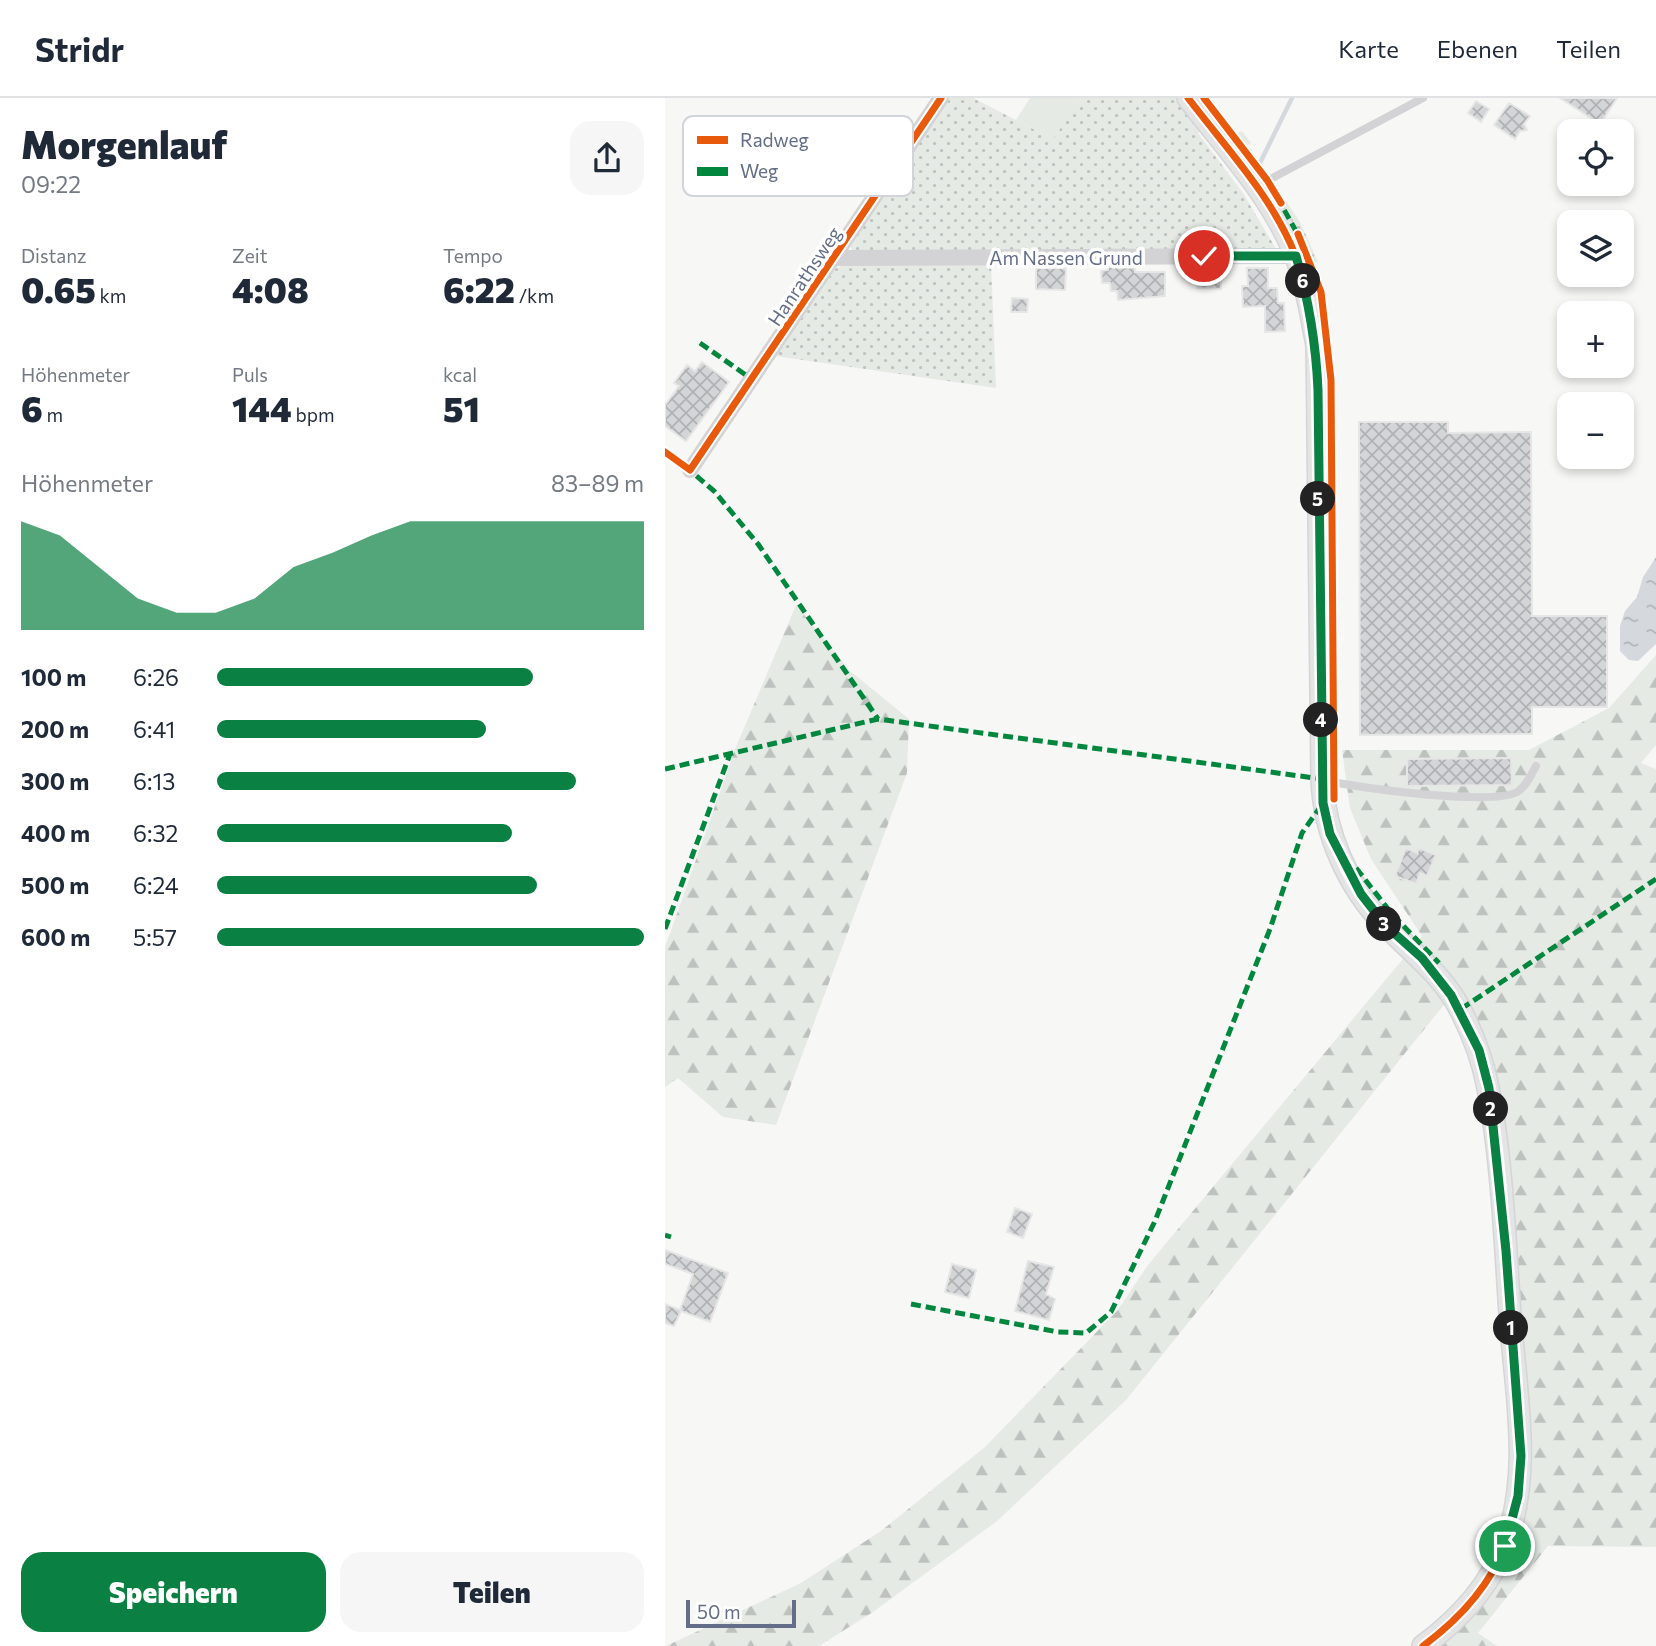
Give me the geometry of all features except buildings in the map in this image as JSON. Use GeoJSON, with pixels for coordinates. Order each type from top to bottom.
{"type":"FeatureCollection","features":[{"type":"Feature","properties":{"kind":"street","name":"Hanrathsweg"},"geometry":{"type":"LineString","coordinates":[[913,141],[941,98]]}},
{"type":"Feature","properties":{"kind":"street"},"geometry":{"type":"LineString","coordinates":[[1188,98],[1257,187],[1296,256],[1308,298],[1317,345],[1322,779],[1330,834],[1361,894],[1385,925],[1422,958],[1461,1009],[1479,1050],[1490,1102],[1506,1251],[1521,1456],[1518,1496],[1505,1546],[1484,1586],[1463,1611],[1423,1646]]}},
{"type":"Feature","properties":{"kind":"street","name":"Hanrathsweg"},"geometry":{"type":"LineString","coordinates":[[690,470],[877,196]]}},
{"type":"Feature","properties":{"kind":"street","name":"Am Nassen Grund"},"geometry":{"type":"LineString","coordinates":[[836,258],[1296,256]]}},
{"type":"Feature","properties":{"kind":"lane"},"geometry":{"type":"LineString","coordinates":[[1257,187],[1423,98]]}},
{"type":"Feature","properties":{"kind":"lane"},"geometry":{"type":"LineString","coordinates":[[1322,779],[1351,787],[1400,792],[1499,796],[1516,792],[1525,784],[1536,766]]}},
{"type":"Feature","properties":{"kind":"green space"},"geometry":{"type":"Polygon","coordinates":[[[948,98],[973,98],[1053,139],[1081,98],[1180,98],[1203,128],[1198,133],[1243,193],[1278,252],[854,253],[850,246],[883,196],[913,196],[913,151],[948,98]]]}},
{"type":"Feature","properties":{"kind":"green space"},"geometry":{"type":"Polygon","coordinates":[[[1030,98],[1081,98],[1053,139],[1016,120],[1030,98]]]}},
{"type":"Feature","properties":{"kind":"green space"},"geometry":{"type":"Polygon","coordinates":[[[1196,98],[1211,98],[1238,133],[1242,131],[1251,143],[1248,145],[1300,222],[1318,262],[1305,263],[1196,98]]]}},
{"type":"Feature","properties":{"kind":"green space"},"geometry":{"type":"Polygon","coordinates":[[[849,262],[991,262],[996,388],[775,356],[835,269],[849,262]]]}},
{"type":"Feature","properties":{"kind":"green space"},"geometry":{"type":"Polygon","coordinates":[[[796,605],[850,671],[909,719],[907,773],[776,1125],[723,1117],[678,1078],[665,1087],[665,947],[736,747],[796,605]]]}},
{"type":"Feature","properties":{"kind":"green space"},"geometry":{"type":"Polygon","coordinates":[[[1656,655],[1656,745],[1641,763],[1656,769],[1656,1547],[1548,1546],[1478,1633],[1497,1646],[1433,1646],[1523,1508],[1484,1045],[1477,1017],[1462,992],[1447,1001],[1126,1400],[997,1521],[873,1612],[819,1646],[666,1646],[801,1583],[881,1531],[985,1447],[1117,1311],[1148,1265],[1422,936],[1371,859],[1350,808],[1342,750],[1529,750],[1609,708],[1656,655]]]}},
{"type":"Feature","properties":{"kind":"water"},"geometry":{"type":"Polygon","coordinates":[[[1656,557],[1656,644],[1638,661],[1629,660],[1620,651],[1620,626],[1625,611],[1637,597],[1643,577],[1656,557]]]}},
{"type":"Feature","properties":{"kind":"waterway"},"geometry":{"type":"LineString","coordinates":[[1259,165],[1292,98]]}},
{"type":"Feature","properties":{"kind":"marked path"},"geometry":{"type":"LineString","coordinates":[[1277,197],[1301,240]]}},
{"type":"Feature","properties":{"kind":"marked path"},"geometry":{"type":"LineString","coordinates":[[700,343],[753,380]]}},
{"type":"Feature","properties":{"kind":"marked path"},"geometry":{"type":"LineString","coordinates":[[685,466],[714,491],[758,544],[878,719]]}},
{"type":"Feature","properties":{"kind":"marked path"},"geometry":{"type":"LineString","coordinates":[[665,769],[878,719],[1322,779]]}},
{"type":"Feature","properties":{"kind":"marked path"},"geometry":{"type":"LineString","coordinates":[[665,929],[730,754]]}},
{"type":"Feature","properties":{"kind":"marked path"},"geometry":{"type":"LineString","coordinates":[[911,1304],[1058,1332],[1086,1333],[1111,1312],[1155,1221],[1270,929],[1302,833],[1323,803]]}},
{"type":"Feature","properties":{"kind":"marked path"},"geometry":{"type":"LineString","coordinates":[[1356,868],[1392,914],[1439,963]]}},
{"type":"Feature","properties":{"kind":"marked path"},"geometry":{"type":"LineString","coordinates":[[1461,1009],[1656,879]]}},
{"type":"Feature","properties":{"kind":"marked path"},"geometry":{"type":"LineString","coordinates":[[665,1235],[671,1237]]}},
{"type":"Feature","properties":{"kind":"cycle path"},"geometry":{"type":"LineString","coordinates":[[913,139],[941,98]]}},
{"type":"Feature","properties":{"kind":"cycle path"},"geometry":{"type":"LineString","coordinates":[[1188,98],[1248,174],[1275,214],[1296,257],[1311,312],[1317,345],[1322,779],[1327,819],[1350,877],[1372,911],[1438,977],[1455,1000],[1481,1059],[1493,1115],[1518,1401],[1518,1489],[1505,1545],[1491,1574],[1460,1613],[1423,1646]]}},
{"type":"Feature","properties":{"kind":"cycle path"},"geometry":{"type":"LineString","coordinates":[[1204,98],[1267,180],[1281,203]]}},
{"type":"Feature","properties":{"kind":"cycle path"},"geometry":{"type":"LineString","coordinates":[[665,452],[690,470],[875,196]]}},
{"type":"Feature","properties":{"kind":"cycle path"},"geometry":{"type":"LineString","coordinates":[[1298,234],[1321,292],[1331,380],[1334,799]]}},
{"type":"Feature","properties":{"kind":"route"},"geometry":{"type":"LineString","coordinates":[[1204,256],[1296,256],[1308,298],[1317,345],[1323,803],[1330,834],[1361,894],[1385,925],[1422,958],[1461,1009],[1479,1050],[1489,1088],[1506,1251],[1521,1456],[1518,1496],[1505,1546]]}}]}
